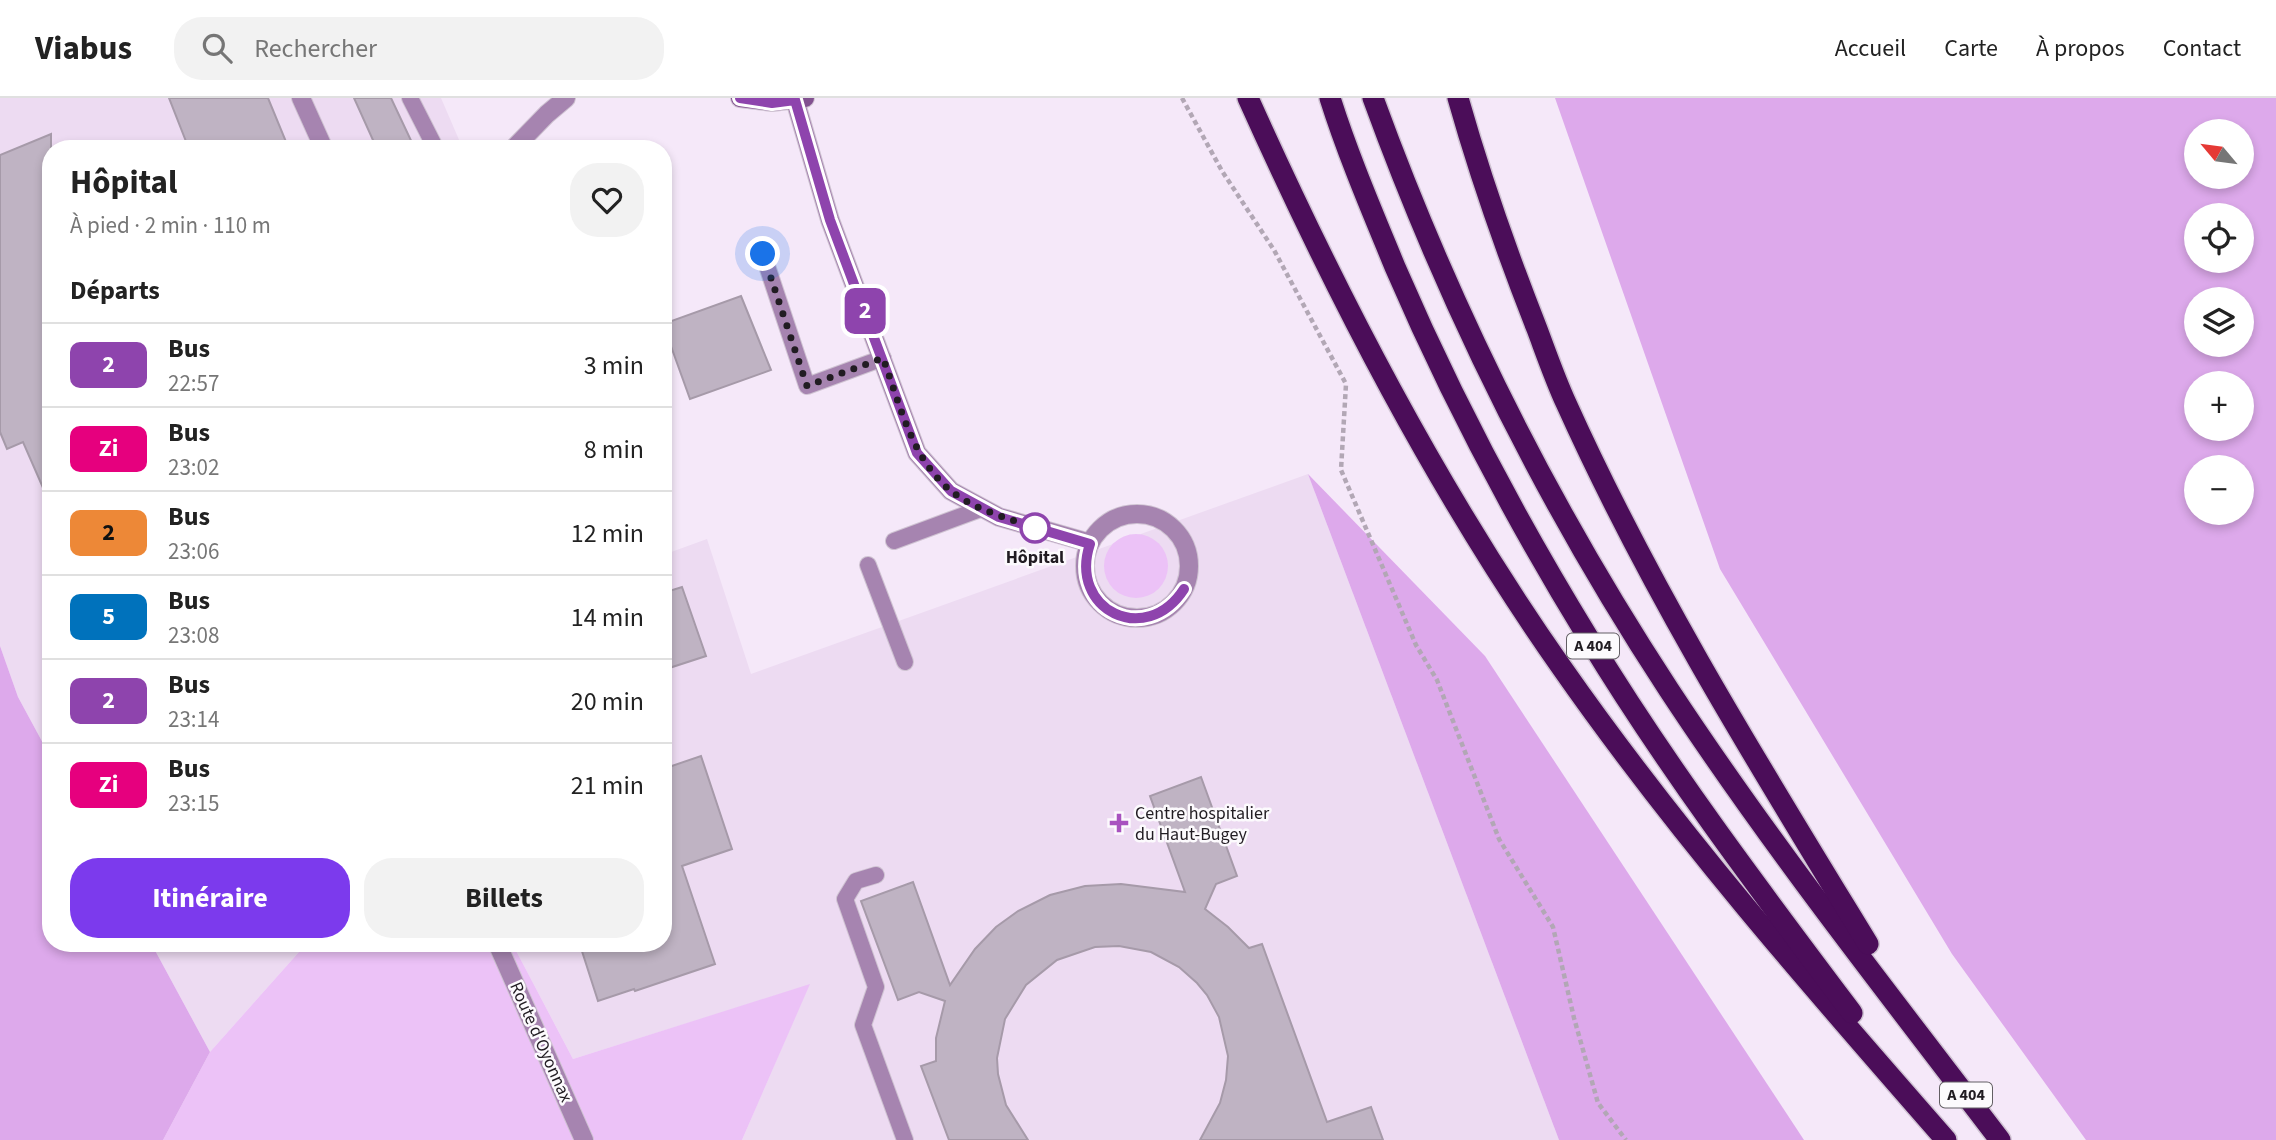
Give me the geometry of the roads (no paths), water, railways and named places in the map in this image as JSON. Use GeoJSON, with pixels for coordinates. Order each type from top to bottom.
{"type":"FeatureCollection","features":[{"type":"Feature","properties":{"kind":"highway"},"geometry":{"type":"LineString","coordinates":[[1248,98],[1303,222],[1350,316],[1443,482],[1509,590],[1562,669],[1697,845],[1831,1008],[1947,1140]]}},
{"type":"Feature","properties":{"kind":"highway","name":"A 404"},"geometry":{"type":"LineString","coordinates":[[1330,98],[1374,216],[1440,367],[1518,517],[1589,640],[1671,764],[1790,930],[1947,1140]]}},
{"type":"Feature","properties":{"kind":"highway","name":"A 404"},"geometry":{"type":"LineString","coordinates":[[1373,98],[1413,205],[1458,309],[1504,408],[1571,530],[1641,646],[1729,779],[2000,1140]]}},
{"type":"Feature","properties":{"kind":"highway"},"geometry":{"type":"LineString","coordinates":[[1458,98],[1476,159],[1524,296],[1564,400],[1608,494],[1662,598],[1727,712],[1932,1051]]}},
{"type":"Feature","properties":{"kind":"main road"},"geometry":{"type":"LineString","coordinates":[[740,98],[772,103],[800,99]]}},
{"type":"Feature","properties":{"kind":"street"},"geometry":{"type":"LineString","coordinates":[[301,98],[320,140]]}},
{"type":"Feature","properties":{"kind":"street"},"geometry":{"type":"LineString","coordinates":[[522,140],[566,98]]}},
{"type":"Feature","properties":{"kind":"street"},"geometry":{"type":"LineString","coordinates":[[800,99],[830,220],[917,453],[951,491],[999,517],[1090,544]]}},
{"type":"Feature","properties":{"kind":"street"},"geometry":{"type":"LineString","coordinates":[[1130,514],[1163,520],[1176,531],[1186,546],[1189,575],[1184,589],[1177,600],[1156,615],[1132,618],[1109,611],[1097,601],[1085,573],[1085,558],[1090,544],[1100,530],[1114,519],[1130,514]]}},
{"type":"Feature","properties":{"kind":"street","name":"Route d'Oyonnax"},"geometry":{"type":"LineString","coordinates":[[501,952],[584,1140]]}},
{"type":"Feature","properties":{"kind":"lane"},"geometry":{"type":"LineString","coordinates":[[410,98],[431,140]]}},
{"type":"Feature","properties":{"kind":"lane"},"geometry":{"type":"LineString","coordinates":[[763,254],[807,386],[883,358]]}},
{"type":"Feature","properties":{"kind":"lane"},"geometry":{"type":"LineString","coordinates":[[894,541],[983,508]]}},
{"type":"Feature","properties":{"kind":"lane"},"geometry":{"type":"LineString","coordinates":[[868,565],[905,662]]}},
{"type":"Feature","properties":{"kind":"lane"},"geometry":{"type":"LineString","coordinates":[[876,875],[856,881],[845,899],[876,987],[863,1025],[905,1140]]}},
{"type":"Feature","properties":{"kind":"place","name":"Hôpital"},"geometry":{"type":"Point","coordinates":[1035,528]}},
{"type":"Feature","properties":{"kind":"place","name":"Centre hospitalier du Haut-Bugey"},"geometry":{"type":"Point","coordinates":[1119,823]}}]}
